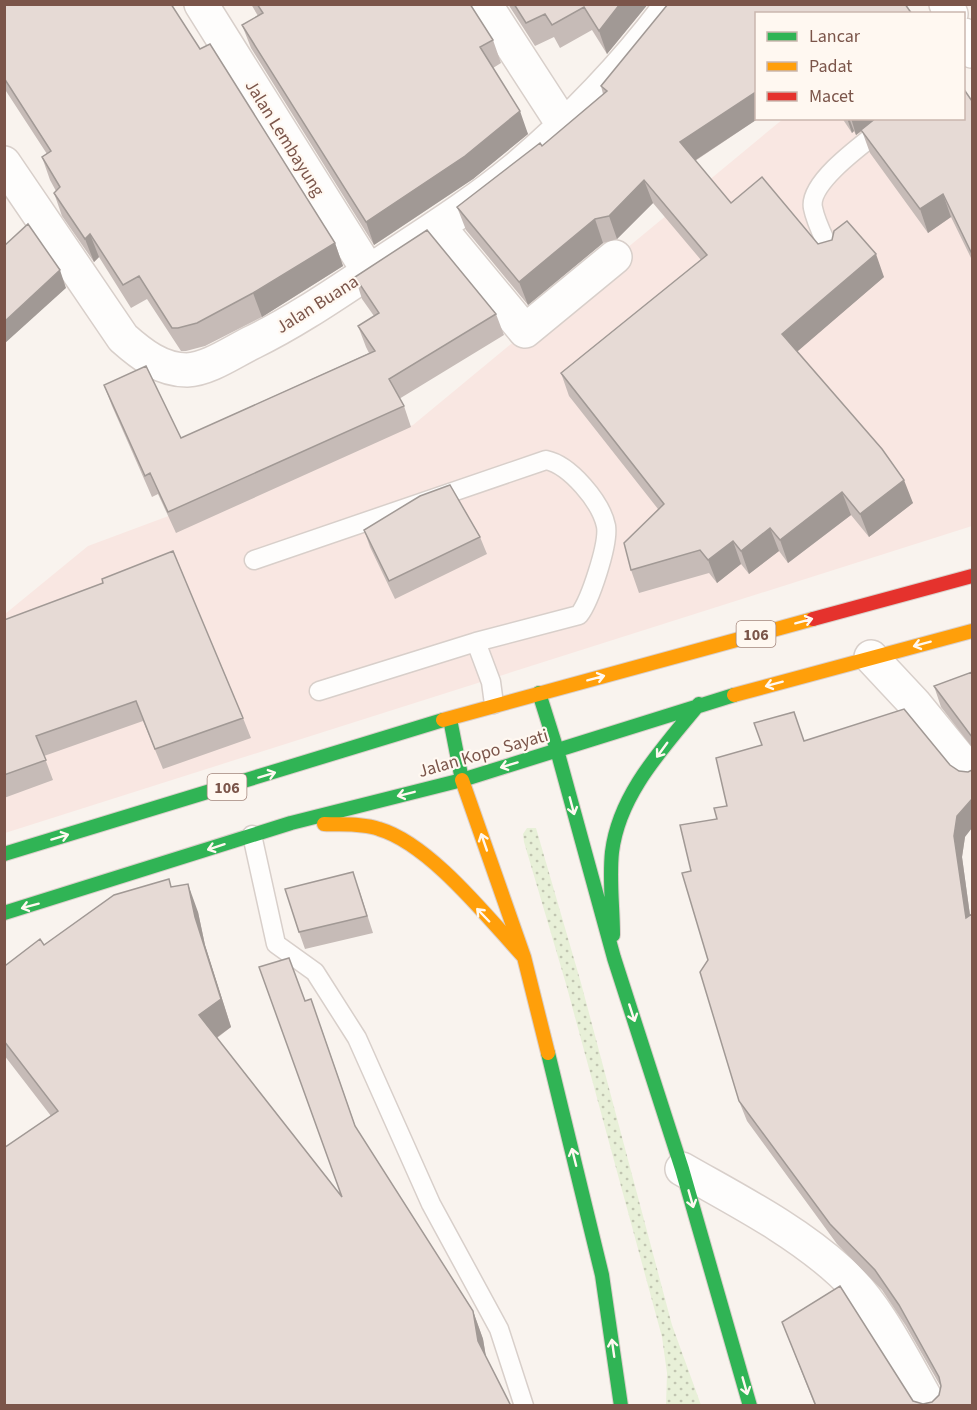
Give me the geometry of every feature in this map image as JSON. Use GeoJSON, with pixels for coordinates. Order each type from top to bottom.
{"type":"FeatureCollection","features":[{"type":"Feature","properties":{"kind":"main road","name":"106"},"geometry":{"type":"LineString","coordinates":[[4,855],[494,704],[972,576]]}},
{"type":"Feature","properties":{"kind":"main road","name":"Jalan Kopo Sayati"},"geometry":{"type":"LineString","coordinates":[[4,913],[291,823],[462,780],[699,704],[972,631]]}},
{"type":"Feature","properties":{"kind":"main road"},"geometry":{"type":"LineString","coordinates":[[540,693],[614,958],[682,1169],[750,1406]]}},
{"type":"Feature","properties":{"kind":"main road"},"geometry":{"type":"LineString","coordinates":[[614,958],[612,850],[625,808],[646,773],[699,704]]}},
{"type":"Feature","properties":{"kind":"main road"},"geometry":{"type":"LineString","coordinates":[[450,719],[462,780],[524,957],[602,1275],[621,1406]]}},
{"type":"Feature","properties":{"kind":"main road"},"geometry":{"type":"LineString","coordinates":[[291,823],[358,825],[388,832],[419,852],[524,957]]}},
{"type":"Feature","properties":{"kind":"street","name":"Jalan Lembayung"},"geometry":{"type":"LineString","coordinates":[[201,4],[369,272]]}},
{"type":"Feature","properties":{"kind":"street"},"geometry":{"type":"LineString","coordinates":[[485,4],[564,126]]}},
{"type":"Feature","properties":{"kind":"street","name":"Jalan Buana"},"geometry":{"type":"LineString","coordinates":[[5,167],[123,339],[144,357],[166,366],[187,370],[209,363],[288,324],[438,226],[514,170],[600,92],[637,51],[672,4]]}},
{"type":"Feature","properties":{"kind":"street"},"geometry":{"type":"LineString","coordinates":[[965,39],[972,53]]}},
{"type":"Feature","properties":{"kind":"street"},"geometry":{"type":"LineString","coordinates":[[438,226],[525,331],[615,257]]}},
{"type":"Feature","properties":{"kind":"street"},"geometry":{"type":"LineString","coordinates":[[871,657],[914,703],[972,774]]}},
{"type":"Feature","properties":{"kind":"street"},"geometry":{"type":"LineString","coordinates":[[682,1169],[775,1222],[842,1272],[868,1303],[930,1406]]}},
{"type":"Feature","properties":{"kind":"lane"},"geometry":{"type":"LineString","coordinates":[[832,256],[812,208],[813,196],[818,186],[829,174],[894,120]]}},
{"type":"Feature","properties":{"kind":"lane"},"geometry":{"type":"LineString","coordinates":[[254,560],[546,460],[555,462],[575,475],[603,518],[606,529],[587,605],[579,615],[568,620],[476,642],[320,691]]}},
{"type":"Feature","properties":{"kind":"lane"},"geometry":{"type":"LineString","coordinates":[[476,642],[491,682],[494,704]]}},
{"type":"Feature","properties":{"kind":"lane"},"geometry":{"type":"LineString","coordinates":[[252,835],[276,944],[315,972],[357,1038],[431,1204],[499,1329],[524,1406]]}},
{"type":"Feature","properties":{"kind":"shaded area"},"geometry":{"type":"Polygon","coordinates":[[[965,118],[972,118],[972,526],[5,833],[5,614],[88,546],[413,425],[782,120],[965,120],[965,118]]]}},
{"type":"Feature","properties":{"kind":"green space"},"geometry":{"type":"Polygon","coordinates":[[[527,828],[536,828],[581,983],[672,1325],[701,1405],[666,1405],[667,1373],[662,1337],[566,984],[524,842],[523,834],[527,828]]]}},
{"type":"Feature","properties":{"kind":"building"},"geometry":{"type":"Polygon","coordinates":[[[4,4],[171,4],[200,49],[210,44],[335,243],[253,293],[197,323],[172,328],[139,276],[123,285],[90,234],[85,239],[54,193],[60,187],[42,157],[51,151],[4,78],[4,4]]]}},
{"type":"Feature","properties":{"kind":"building"},"geometry":{"type":"Polygon","coordinates":[[[257,4],[470,4],[493,40],[480,47],[520,111],[465,156],[366,222],[242,25],[263,13],[257,4]]]}},
{"type":"Feature","properties":{"kind":"building"},"geometry":{"type":"Polygon","coordinates":[[[514,4],[620,4],[599,31],[584,7],[552,25],[545,14],[526,23],[514,4]]]}},
{"type":"Feature","properties":{"kind":"building"},"geometry":{"type":"Polygon","coordinates":[[[668,4],[905,4],[911,12],[755,12],[755,93],[680,142],[731,203],[762,177],[818,244],[832,240],[834,231],[847,221],[876,254],[782,334],[882,449],[904,480],[860,514],[842,492],[780,540],[770,528],[741,551],[733,541],[708,560],[700,550],[631,570],[624,543],[664,504],[561,373],[707,255],[644,180],[609,216],[595,219],[519,282],[457,207],[540,143],[542,146],[607,91],[601,86],[668,4]]]}},
{"type":"Feature","properties":{"kind":"building"},"geometry":{"type":"Polygon","coordinates":[[[965,91],[972,101],[972,254],[943,194],[920,209],[861,130],[874,120],[965,120],[965,91]]]}},
{"type":"Feature","properties":{"kind":"building"},"geometry":{"type":"Polygon","coordinates":[[[28,224],[60,270],[4,322],[4,246],[28,224]]]}},
{"type":"Feature","properties":{"kind":"building"},"geometry":{"type":"Polygon","coordinates":[[[427,230],[496,314],[389,379],[404,406],[168,512],[150,473],[145,476],[104,385],[146,366],[181,438],[375,351],[358,326],[379,313],[355,277],[427,230]]]}},
{"type":"Feature","properties":{"kind":"building"},"geometry":{"type":"Polygon","coordinates":[[[450,485],[480,537],[389,581],[364,530],[420,496],[450,485]]]}},
{"type":"Feature","properties":{"kind":"building"},"geometry":{"type":"Polygon","coordinates":[[[173,551],[243,718],[155,749],[136,701],[36,736],[46,760],[4,775],[4,620],[103,583],[102,579],[173,551]]]}},
{"type":"Feature","properties":{"kind":"building"},"geometry":{"type":"Polygon","coordinates":[[[972,672],[972,737],[934,686],[972,672]]]}},
{"type":"Feature","properties":{"kind":"building"},"geometry":{"type":"Polygon","coordinates":[[[904,709],[950,765],[959,771],[972,770],[972,799],[957,816],[954,836],[966,918],[972,914],[972,1406],[816,1406],[782,1322],[840,1286],[913,1401],[923,1404],[932,1402],[939,1395],[941,1386],[939,1377],[899,1305],[875,1270],[830,1224],[739,1101],[700,972],[708,960],[682,873],[691,871],[680,825],[717,819],[714,808],[727,806],[716,758],[762,745],[754,723],[794,712],[804,741],[904,709]]]}},
{"type":"Feature","properties":{"kind":"building"},"geometry":{"type":"Polygon","coordinates":[[[353,872],[367,916],[299,932],[285,889],[353,872]]]}},
{"type":"Feature","properties":{"kind":"building"},"geometry":{"type":"Polygon","coordinates":[[[169,879],[171,887],[188,884],[195,917],[221,999],[199,1015],[342,1197],[259,967],[289,958],[305,1001],[311,999],[355,1126],[473,1311],[478,1341],[511,1406],[4,1406],[4,1148],[58,1111],[4,1041],[4,963],[6,965],[40,939],[44,945],[114,895],[169,879]]]}},
{"type":"Feature","properties":{"kind":"traffic: fast"},"geometry":{"type":"LineString","coordinates":[[539,693],[557,750]]}},
{"type":"Feature","properties":{"kind":"traffic: fast"},"geometry":{"type":"LineString","coordinates":[[4,913],[291,823],[462,780],[734,695]]}},
{"type":"Feature","properties":{"kind":"traffic: fast"},"geometry":{"type":"LineString","coordinates":[[613,935],[611,862],[616,831],[623,811],[633,791],[657,755],[699,704]]}},
{"type":"Feature","properties":{"kind":"traffic: fast"},"geometry":{"type":"LineString","coordinates":[[450,719],[462,780]]}},
{"type":"Feature","properties":{"kind":"traffic: fast"},"geometry":{"type":"LineString","coordinates":[[4,854],[443,720]]}},
{"type":"Feature","properties":{"kind":"traffic: fast"},"geometry":{"type":"LineString","coordinates":[[557,750],[614,958],[682,1169],[750,1406]]}},
{"type":"Feature","properties":{"kind":"traffic: fast"},"geometry":{"type":"LineString","coordinates":[[548,1053],[602,1275],[621,1406]]}},
{"type":"Feature","properties":{"kind":"traffic: slow"},"geometry":{"type":"LineString","coordinates":[[443,720],[813,619]]}},
{"type":"Feature","properties":{"kind":"traffic: slow"},"geometry":{"type":"LineString","coordinates":[[734,695],[972,631]]}},
{"type":"Feature","properties":{"kind":"traffic: slow"},"geometry":{"type":"LineString","coordinates":[[462,780],[524,957],[548,1053]]}},
{"type":"Feature","properties":{"kind":"traffic: slow"},"geometry":{"type":"LineString","coordinates":[[324,824],[372,827],[398,837],[418,850],[476,903],[524,957]]}},
{"type":"Feature","properties":{"kind":"traffic: jam"},"geometry":{"type":"LineString","coordinates":[[813,619],[972,576]]}}]}
